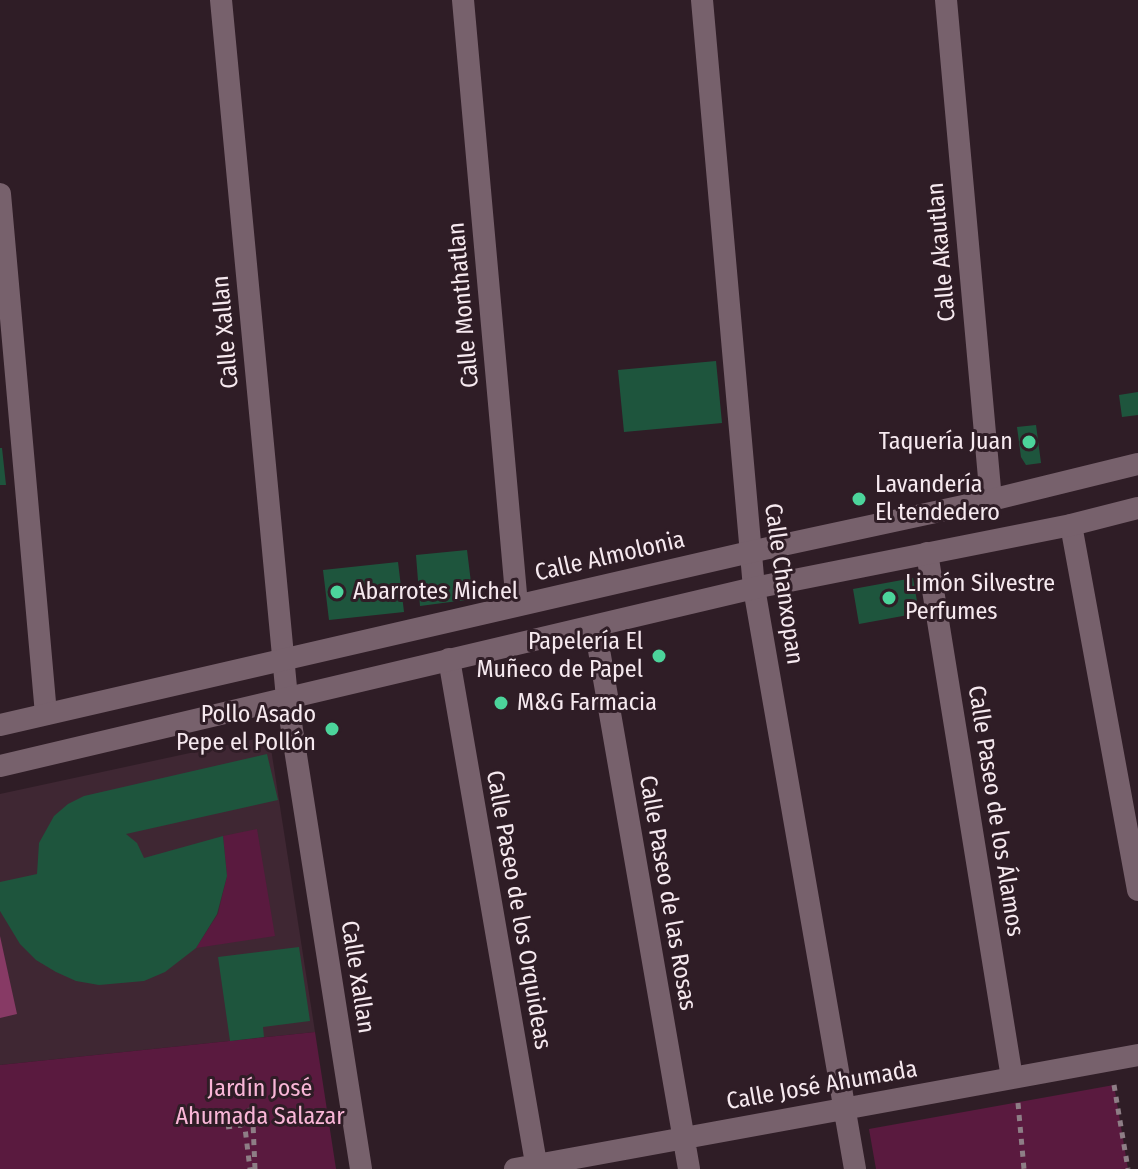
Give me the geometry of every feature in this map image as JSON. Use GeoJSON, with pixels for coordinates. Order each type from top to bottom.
{"type":"FeatureCollection","features":[{"type":"Feature","properties":{"kind":"street","name":"Calle Xallan"},"geometry":{"type":"LineString","coordinates":[[221,0],[282,660],[361,1169]]}},
{"type":"Feature","properties":{"kind":"street","name":"Calle Monthatlan"},"geometry":{"type":"LineString","coordinates":[[463,0],[517,605]]}},
{"type":"Feature","properties":{"kind":"street","name":"Calle Chanxopan"},"geometry":{"type":"LineString","coordinates":[[702,0],[754,588],[855,1169]]}},
{"type":"Feature","properties":{"kind":"street","name":"Calle Akautlan"},"geometry":{"type":"LineString","coordinates":[[946,0],[991,500]]}},
{"type":"Feature","properties":{"kind":"street"},"geometry":{"type":"LineString","coordinates":[[0,194],[46,714]]}},
{"type":"Feature","properties":{"kind":"street","name":"Calle Almolonia"},"geometry":{"type":"LineString","coordinates":[[0,725],[1138,464]]}},
{"type":"Feature","properties":{"kind":"street"},"geometry":{"type":"LineString","coordinates":[[0,766],[754,588],[1071,525],[1138,508]]}},
{"type":"Feature","properties":{"kind":"street"},"geometry":{"type":"LineString","coordinates":[[1071,525],[1138,890]]}},
{"type":"Feature","properties":{"kind":"street","name":"Calle Paseo de los Álamos"},"geometry":{"type":"LineString","coordinates":[[927,553],[1012,1078]]}},
{"type":"Feature","properties":{"kind":"street","name":"Calle Paseo de las Rosas"},"geometry":{"type":"LineString","coordinates":[[595,627],[689,1169]]}},
{"type":"Feature","properties":{"kind":"street","name":"Calle Paseo de los Orquideas"},"geometry":{"type":"LineString","coordinates":[[449,659],[529,1168]]}},
{"type":"Feature","properties":{"kind":"street","name":"Calle José Ahumada"},"geometry":{"type":"LineString","coordinates":[[529,1168],[1138,1055]]}},
{"type":"Feature","properties":{"kind":"path"},"geometry":{"type":"LineString","coordinates":[[1114,1085],[1128,1169]]}},
{"type":"Feature","properties":{"kind":"path"},"geometry":{"type":"LineString","coordinates":[[1018,1103],[1024,1169]]}},
{"type":"Feature","properties":{"kind":"path"},"geometry":{"type":"LineString","coordinates":[[224,1116],[259,1108]]}},
{"type":"Feature","properties":{"kind":"path"},"geometry":{"type":"LineString","coordinates":[[253,1169],[253,1123],[260,1122]]}},
{"type":"Feature","properties":{"kind":"path"},"geometry":{"type":"LineString","coordinates":[[226,1127],[242,1125],[245,1128],[253,1169]]}},
{"type":"Feature","properties":{"kind":"shaded area"},"geometry":{"type":"Polygon","coordinates":[[[269,736],[315,1032],[0,1065],[0,794],[269,736]]]}},
{"type":"Feature","properties":{"kind":"shaded area"},"geometry":{"type":"Polygon","coordinates":[[[0,936],[17,1014],[0,1018],[0,936]]]}},
{"type":"Feature","properties":{"kind":"green space"},"geometry":{"type":"Polygon","coordinates":[[[257,829],[275,936],[196,948],[218,914],[227,876],[223,836],[257,829]]]}},
{"type":"Feature","properties":{"kind":"green space","name":"Jardín José Ahumada Salazar"},"geometry":{"type":"Polygon","coordinates":[[[315,1032],[336,1169],[0,1169],[0,1065],[315,1032]]]}},
{"type":"Feature","properties":{"kind":"green space"},"geometry":{"type":"Polygon","coordinates":[[[1114,1085],[1128,1169],[876,1169],[869,1129],[1114,1085]]]}},
{"type":"Feature","properties":{"kind":"building"},"geometry":{"type":"Polygon","coordinates":[[[716,361],[722,423],[624,432],[618,370],[716,361]]]}},
{"type":"Feature","properties":{"kind":"building"},"geometry":{"type":"Polygon","coordinates":[[[1138,392],[1138,415],[1122,417],[1119,395],[1138,392]]]}},
{"type":"Feature","properties":{"kind":"building","name":"Taquería Juan"},"geometry":{"type":"Polygon","coordinates":[[[1036,425],[1041,463],[1026,465],[1021,457],[1017,427],[1036,425]]]}},
{"type":"Feature","properties":{"kind":"building"},"geometry":{"type":"Polygon","coordinates":[[[2,448],[6,485],[0,485],[2,448]]]}},
{"type":"Feature","properties":{"kind":"building"},"geometry":{"type":"Polygon","coordinates":[[[467,550],[473,599],[420,606],[416,555],[467,550]]]}},
{"type":"Feature","properties":{"kind":"building"},"geometry":{"type":"Polygon","coordinates":[[[398,562],[404,612],[329,620],[323,570],[398,562]]]}},
{"type":"Feature","properties":{"kind":"building"},"geometry":{"type":"Polygon","coordinates":[[[913,578],[919,613],[859,624],[853,589],[913,578]]]}},
{"type":"Feature","properties":{"kind":"building"},"geometry":{"type":"Polygon","coordinates":[[[267,754],[278,800],[126,834],[137,843],[144,858],[223,836],[227,876],[217,914],[196,948],[165,972],[144,981],[99,985],[76,981],[36,960],[20,944],[0,911],[0,882],[37,874],[39,843],[54,816],[68,804],[84,796],[267,754]]]}},
{"type":"Feature","properties":{"kind":"building"},"geometry":{"type":"Polygon","coordinates":[[[299,947],[310,1021],[263,1027],[264,1037],[230,1041],[218,957],[299,947]]]}},
{"type":"Feature","properties":{"kind":"place","name":"Taquería Juan"},"geometry":{"type":"Point","coordinates":[1029,442]}},
{"type":"Feature","properties":{"kind":"place","name":"Lavandería El tendedero"},"geometry":{"type":"Point","coordinates":[859,499]}},
{"type":"Feature","properties":{"kind":"place","name":"Abarrotes Michel"},"geometry":{"type":"Point","coordinates":[337,592]}},
{"type":"Feature","properties":{"kind":"place","name":"Limón Silvestre Perfumes"},"geometry":{"type":"Point","coordinates":[889,598]}},
{"type":"Feature","properties":{"kind":"place","name":"Papelería El Muñeco de Papel"},"geometry":{"type":"Point","coordinates":[659,656]}},
{"type":"Feature","properties":{"kind":"place","name":"M&G Farmacia"},"geometry":{"type":"Point","coordinates":[501,703]}},
{"type":"Feature","properties":{"kind":"place","name":"Pollo Asado Pepe el Pollón"},"geometry":{"type":"Point","coordinates":[332,729]}}]}
